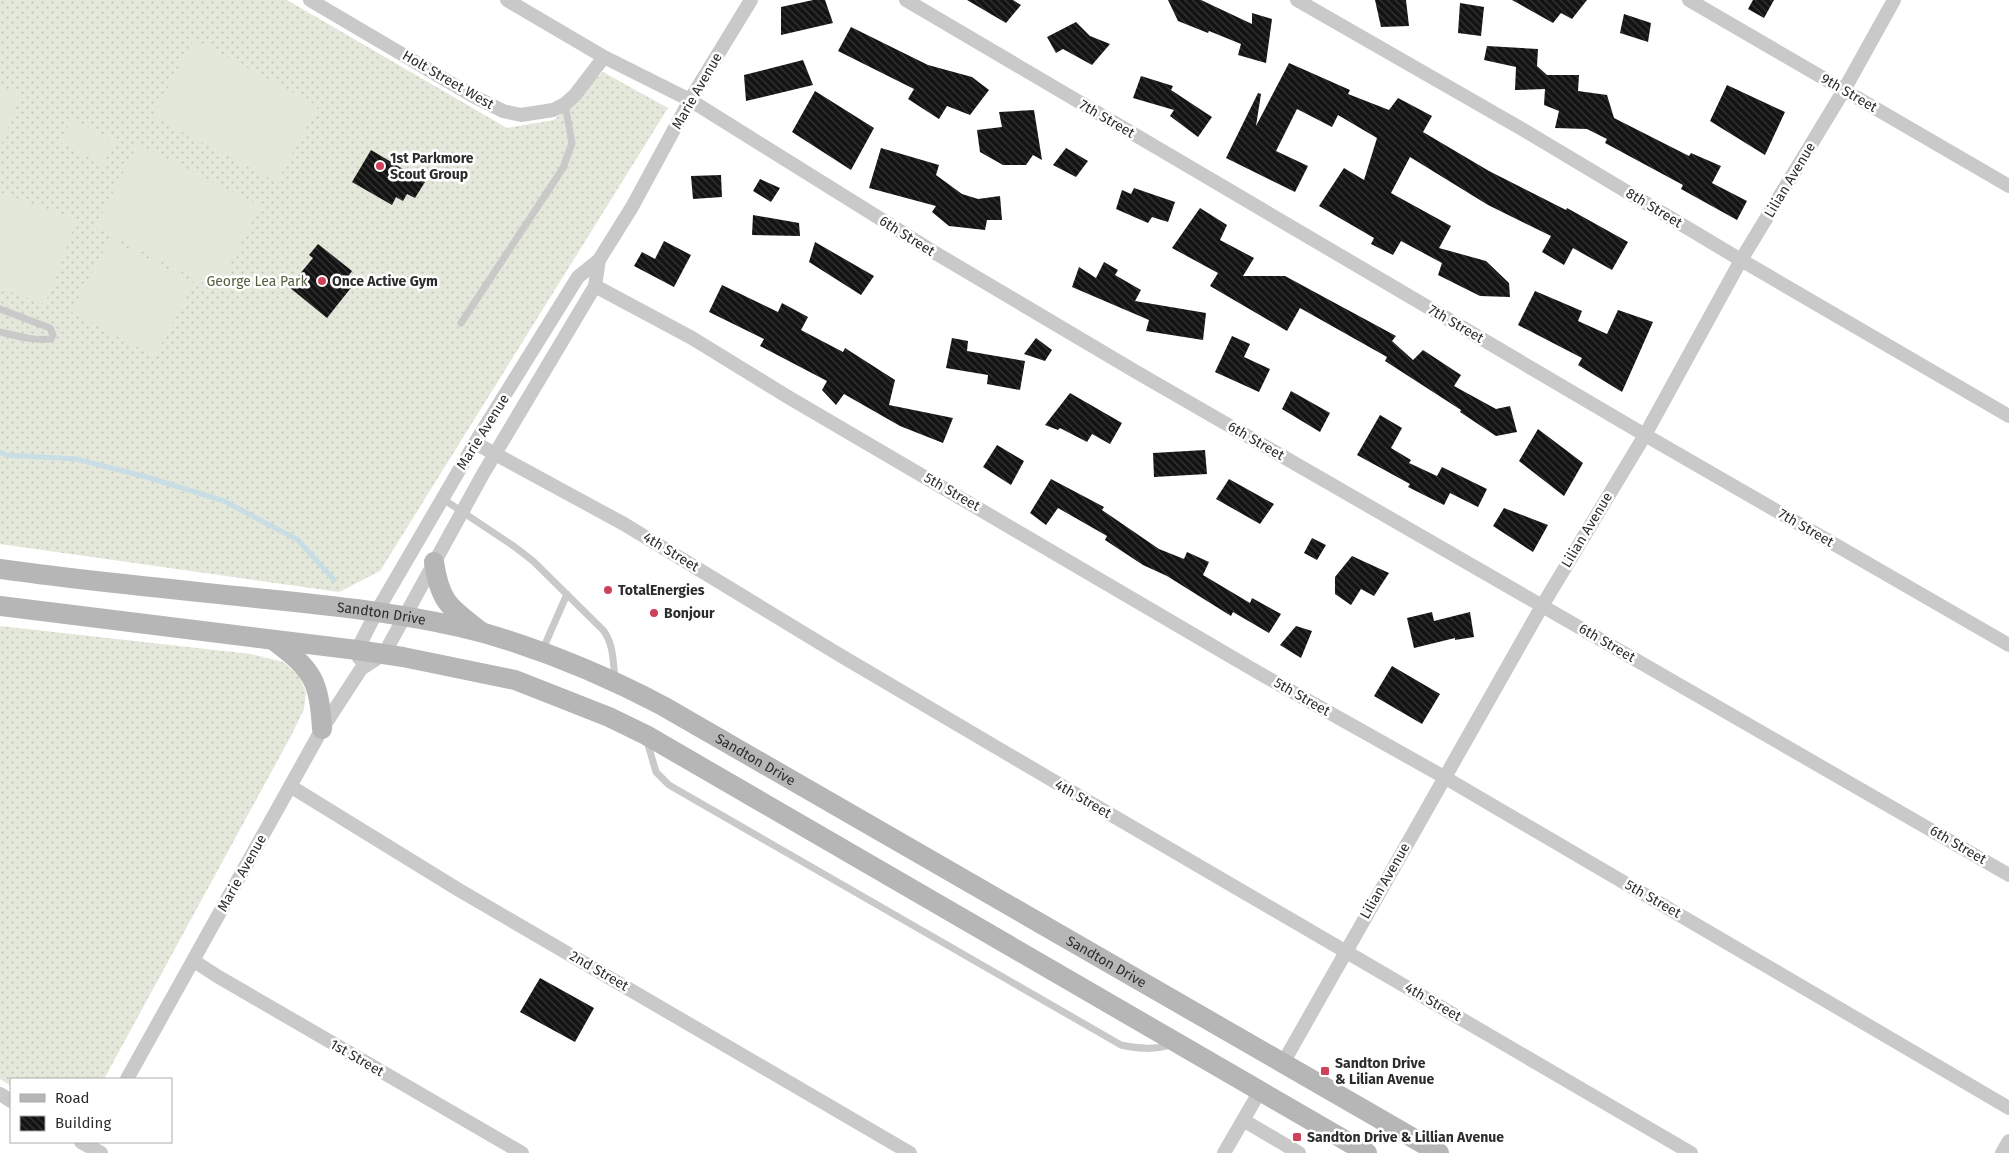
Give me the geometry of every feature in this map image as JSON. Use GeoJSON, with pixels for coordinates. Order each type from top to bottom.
{"type":"FeatureCollection","features":[{"type":"Feature","properties":{"kind":"main road"},"geometry":{"type":"LineString","coordinates":[[434,562],[441,594],[451,607],[483,633]]}},
{"type":"Feature","properties":{"kind":"main road","name":"Sandton Drive"},"geometry":{"type":"LineString","coordinates":[[0,569],[79,580],[377,611],[483,633],[542,652],[615,681],[663,706],[1439,1153]]}},
{"type":"Feature","properties":{"kind":"main road"},"geometry":{"type":"LineString","coordinates":[[0,606],[272,640],[359,659],[384,654],[515,680],[609,717],[646,735],[1367,1153]]}},
{"type":"Feature","properties":{"kind":"main road"},"geometry":{"type":"LineString","coordinates":[[272,640],[303,664],[312,678],[320,701],[322,730]]}},
{"type":"Feature","properties":{"kind":"street","name":"Holt Street West"},"geometry":{"type":"LineString","coordinates":[[310,0],[473,96],[503,111],[521,115],[553,110],[565,104],[575,95],[604,57]]}},
{"type":"Feature","properties":{"kind":"street","name":"6th Street"},"geometry":{"type":"LineString","coordinates":[[507,0],[604,57],[690,100],[932,251],[2009,875]]}},
{"type":"Feature","properties":{"kind":"street","name":"Marie Avenue"},"geometry":{"type":"LineString","coordinates":[[128,1078],[322,730],[359,659],[377,611],[475,443],[578,277],[599,260],[632,207],[690,100],[751,0]]}},
{"type":"Feature","properties":{"kind":"street","name":"7th Street"},"geometry":{"type":"LineString","coordinates":[[906,0],[1645,435],[2009,645]]}},
{"type":"Feature","properties":{"kind":"street","name":"8th Street"},"geometry":{"type":"LineString","coordinates":[[1298,0],[1522,129],[2009,416]]}},
{"type":"Feature","properties":{"kind":"street","name":"9th Street"},"geometry":{"type":"LineString","coordinates":[[1689,0],[2009,186]]}},
{"type":"Feature","properties":{"kind":"street","name":"Lilian Avenue"},"geometry":{"type":"LineString","coordinates":[[1283,1063],[1542,606],[1645,435],[1742,260],[1844,90],[1894,0]]}},
{"type":"Feature","properties":{"kind":"street","name":"Marie Avenue"},"geometry":{"type":"LineString","coordinates":[[384,654],[462,511],[595,286],[599,260]]}},
{"type":"Feature","properties":{"kind":"street","name":"5th Street"},"geometry":{"type":"LineString","coordinates":[[595,286],[692,338],[788,397],[1250,668],[1444,777],[2009,1108]]}},
{"type":"Feature","properties":{"kind":"street","name":"4th Street"},"geometry":{"type":"LineString","coordinates":[[475,443],[624,524],[838,654],[1691,1153]]}},
{"type":"Feature","properties":{"kind":"street","name":"2nd Street"},"geometry":{"type":"LineString","coordinates":[[290,786],[459,890],[910,1153]]}},
{"type":"Feature","properties":{"kind":"street","name":"1st Street"},"geometry":{"type":"LineString","coordinates":[[194,961],[216,976],[522,1153]]}},
{"type":"Feature","properties":{"kind":"street"},"geometry":{"type":"LineString","coordinates":[[1224,1153],[1260,1091]]}},
{"type":"Feature","properties":{"kind":"street"},"geometry":{"type":"LineString","coordinates":[[1243,1120],[1299,1153]]}},
{"type":"Feature","properties":{"kind":"street"},"geometry":{"type":"LineString","coordinates":[[2002,1153],[2009,1142]]}},
{"type":"Feature","properties":{"kind":"lane"},"geometry":{"type":"LineString","coordinates":[[462,323],[563,168],[572,144],[565,104]]}},
{"type":"Feature","properties":{"kind":"lane"},"geometry":{"type":"LineString","coordinates":[[0,309],[50,328],[53,335],[51,339],[42,340],[0,332]]}},
{"type":"Feature","properties":{"kind":"lane"},"geometry":{"type":"LineString","coordinates":[[443,499],[515,547],[567,594],[608,637],[612,646],[615,681]]}},
{"type":"Feature","properties":{"kind":"lane"},"geometry":{"type":"LineString","coordinates":[[542,652],[567,594]]}},
{"type":"Feature","properties":{"kind":"lane"},"geometry":{"type":"LineString","coordinates":[[646,735],[653,764],[663,780],[768,843],[1121,1046],[1151,1049],[1177,1044]]}},
{"type":"Feature","properties":{"kind":"green space","name":"George Lea Park"},"geometry":{"type":"Polygon","coordinates":[[[0,0],[287,0],[507,128],[554,120],[603,72],[668,108],[380,571],[339,592],[0,544],[0,0]]]}},
{"type":"Feature","properties":{"kind":"green space"},"geometry":{"type":"Polygon","coordinates":[[[194,39],[318,106],[277,182],[152,116],[194,39]]]}},
{"type":"Feature","properties":{"kind":"green space"},"geometry":{"type":"Polygon","coordinates":[[[0,86],[20,94],[0,149],[0,86]]]}},
{"type":"Feature","properties":{"kind":"green space"},"geometry":{"type":"Polygon","coordinates":[[[72,119],[116,141],[103,165],[60,142],[72,119]]]}},
{"type":"Feature","properties":{"kind":"green space"},"geometry":{"type":"Polygon","coordinates":[[[138,144],[260,206],[217,290],[95,227],[138,144]]]}},
{"type":"Feature","properties":{"kind":"green space"},"geometry":{"type":"Polygon","coordinates":[[[0,192],[77,220],[45,304],[0,288],[0,192]]]}},
{"type":"Feature","properties":{"kind":"green space"},"geometry":{"type":"Polygon","coordinates":[[[110,239],[194,283],[155,356],[71,312],[110,239]]]}},
{"type":"Feature","properties":{"kind":"green space"},"geometry":{"type":"Polygon","coordinates":[[[0,626],[251,654],[283,662],[299,676],[306,692],[304,709],[105,1078],[10,1078],[10,1085],[0,1079],[0,626]]]}},
{"type":"Feature","properties":{"kind":"building"},"geometry":{"type":"Polygon","coordinates":[[[813,0],[825,0],[833,23],[781,35],[781,7],[813,0]]]}},
{"type":"Feature","properties":{"kind":"building"},"geometry":{"type":"Polygon","coordinates":[[[967,0],[1013,0],[1021,5],[1006,23],[967,0]]]}},
{"type":"Feature","properties":{"kind":"building"},"geometry":{"type":"Polygon","coordinates":[[[1168,0],[1201,0],[1252,24],[1252,13],[1272,19],[1266,63],[1238,55],[1241,44],[1178,21],[1168,0]]]}},
{"type":"Feature","properties":{"kind":"building"},"geometry":{"type":"Polygon","coordinates":[[[1375,0],[1406,0],[1409,26],[1381,27],[1375,0]]]}},
{"type":"Feature","properties":{"kind":"building"},"geometry":{"type":"Polygon","coordinates":[[[1512,0],[1587,0],[1572,19],[1561,13],[1553,23],[1512,0]]]}},
{"type":"Feature","properties":{"kind":"building"},"geometry":{"type":"Polygon","coordinates":[[[1753,0],[1774,0],[1764,18],[1748,9],[1753,0]]]}},
{"type":"Feature","properties":{"kind":"building"},"geometry":{"type":"Polygon","coordinates":[[[1460,3],[1484,7],[1481,36],[1458,33],[1460,3]]]}},
{"type":"Feature","properties":{"kind":"building"},"geometry":{"type":"Polygon","coordinates":[[[1624,14],[1651,23],[1648,42],[1620,33],[1624,14]]]}},
{"type":"Feature","properties":{"kind":"building"},"geometry":{"type":"Polygon","coordinates":[[[1076,22],[1090,36],[1110,44],[1092,65],[1063,49],[1056,53],[1047,37],[1076,22]]]}},
{"type":"Feature","properties":{"kind":"building"},"geometry":{"type":"Polygon","coordinates":[[[851,27],[928,65],[972,77],[989,90],[970,115],[947,106],[939,119],[908,99],[914,89],[838,51],[851,27]]]}},
{"type":"Feature","properties":{"kind":"building"},"geometry":{"type":"Polygon","coordinates":[[[1487,46],[1538,49],[1537,66],[1547,75],[1579,75],[1578,91],[1607,95],[1614,118],[1689,156],[1691,153],[1721,166],[1712,183],[1747,201],[1737,220],[1681,189],[1683,185],[1605,143],[1607,139],[1587,129],[1555,128],[1559,111],[1544,105],[1545,89],[1515,90],[1516,67],[1484,60],[1487,46]]]}},
{"type":"Feature","properties":{"kind":"building"},"geometry":{"type":"Polygon","coordinates":[[[803,60],[813,85],[746,101],[744,75],[803,60]]]}},
{"type":"Feature","properties":{"kind":"building"},"geometry":{"type":"Polygon","coordinates":[[[1289,63],[1350,90],[1348,94],[1389,110],[1398,98],[1432,116],[1423,132],[1489,171],[1566,210],[1567,208],[1628,242],[1612,270],[1573,248],[1564,265],[1542,252],[1551,236],[1488,205],[1410,157],[1391,193],[1451,226],[1439,248],[1486,261],[1509,283],[1510,297],[1480,296],[1438,275],[1442,263],[1401,241],[1393,255],[1371,244],[1374,238],[1319,206],[1344,168],[1364,180],[1377,138],[1338,115],[1332,127],[1297,109],[1276,151],[1308,166],[1295,192],[1226,158],[1258,93],[1261,94],[1256,126],[1289,63]]]}},
{"type":"Feature","properties":{"kind":"building"},"geometry":{"type":"Polygon","coordinates":[[[1141,76],[1173,86],[1171,90],[1212,117],[1198,137],[1170,116],[1174,110],[1133,98],[1141,76]]]}},
{"type":"Feature","properties":{"kind":"building"},"geometry":{"type":"Polygon","coordinates":[[[1727,85],[1785,112],[1765,155],[1710,121],[1727,85]]]}},
{"type":"Feature","properties":{"kind":"building"},"geometry":{"type":"Polygon","coordinates":[[[815,91],[874,128],[851,170],[792,132],[815,91]]]}},
{"type":"Feature","properties":{"kind":"building"},"geometry":{"type":"Polygon","coordinates":[[[1034,110],[1042,160],[1033,155],[1026,165],[1003,165],[980,152],[977,130],[1002,127],[999,112],[1034,110]]]}},
{"type":"Feature","properties":{"kind":"building"},"geometry":{"type":"Polygon","coordinates":[[[881,148],[939,165],[936,175],[962,194],[978,199],[1000,196],[1002,220],[987,220],[985,230],[949,226],[932,212],[936,206],[869,188],[881,148]]]}},
{"type":"Feature","properties":{"kind":"building"},"geometry":{"type":"Polygon","coordinates":[[[1066,148],[1088,161],[1076,177],[1053,165],[1066,148]]]}},
{"type":"Feature","properties":{"kind":"building","name":"1st Parkmore Scout Group"},"geometry":{"type":"Polygon","coordinates":[[[371,150],[425,182],[415,198],[407,194],[403,201],[396,197],[392,205],[352,182],[371,150]]]}},
{"type":"Feature","properties":{"kind":"building"},"geometry":{"type":"Polygon","coordinates":[[[721,175],[722,197],[693,199],[691,176],[721,175]]]}},
{"type":"Feature","properties":{"kind":"building"},"geometry":{"type":"Polygon","coordinates":[[[760,179],[780,188],[771,202],[753,191],[760,179]]]}},
{"type":"Feature","properties":{"kind":"building"},"geometry":{"type":"Polygon","coordinates":[[[1134,188],[1175,202],[1168,222],[1152,217],[1148,223],[1116,209],[1122,190],[1131,194],[1134,188]]]}},
{"type":"Feature","properties":{"kind":"building"},"geometry":{"type":"Polygon","coordinates":[[[1200,208],[1227,225],[1220,240],[1254,258],[1243,276],[1285,276],[1396,336],[1392,341],[1413,360],[1423,350],[1461,375],[1454,386],[1496,409],[1510,406],[1517,432],[1496,436],[1460,412],[1461,410],[1385,361],[1387,357],[1300,308],[1287,331],[1210,286],[1218,273],[1172,248],[1200,208]]]}},
{"type":"Feature","properties":{"kind":"building"},"geometry":{"type":"Polygon","coordinates":[[[753,215],[799,223],[800,236],[752,235],[753,215]]]}},
{"type":"Feature","properties":{"kind":"building"},"geometry":{"type":"Polygon","coordinates":[[[664,241],[691,255],[674,287],[634,266],[642,252],[655,259],[664,241]]]}},
{"type":"Feature","properties":{"kind":"building"},"geometry":{"type":"Polygon","coordinates":[[[815,242],[874,276],[861,295],[809,262],[815,242]]]}},
{"type":"Feature","properties":{"kind":"building","name":"Once Active Gym"},"geometry":{"type":"Polygon","coordinates":[[[318,244],[352,271],[347,278],[354,284],[327,318],[289,287],[313,258],[309,255],[318,244]]]}},
{"type":"Feature","properties":{"kind":"building"},"geometry":{"type":"Polygon","coordinates":[[[1104,262],[1118,270],[1115,275],[1141,290],[1135,301],[1206,313],[1203,340],[1146,331],[1149,320],[1072,287],[1079,267],[1096,278],[1104,262]]]}},
{"type":"Feature","properties":{"kind":"building"},"geometry":{"type":"Polygon","coordinates":[[[722,285],[778,312],[782,303],[808,317],[801,330],[843,352],[845,348],[895,380],[889,405],[953,418],[943,443],[900,426],[844,394],[836,405],[822,390],[827,381],[760,346],[764,339],[709,312],[722,285]]]}},
{"type":"Feature","properties":{"kind":"building"},"geometry":{"type":"Polygon","coordinates":[[[1535,291],[1582,311],[1578,321],[1607,334],[1618,310],[1653,322],[1622,392],[1578,365],[1582,358],[1518,325],[1535,291]]]}},
{"type":"Feature","properties":{"kind":"building"},"geometry":{"type":"Polygon","coordinates":[[[1232,336],[1250,344],[1244,357],[1270,369],[1259,392],[1215,372],[1232,336]]]}},
{"type":"Feature","properties":{"kind":"building"},"geometry":{"type":"Polygon","coordinates":[[[952,338],[968,341],[967,351],[1025,361],[1020,390],[987,384],[988,375],[946,368],[952,338]]]}},
{"type":"Feature","properties":{"kind":"building"},"geometry":{"type":"Polygon","coordinates":[[[1036,338],[1052,350],[1045,361],[1024,354],[1036,338]]]}},
{"type":"Feature","properties":{"kind":"building"},"geometry":{"type":"Polygon","coordinates":[[[1291,391],[1330,413],[1320,432],[1282,409],[1291,391]]]}},
{"type":"Feature","properties":{"kind":"building"},"geometry":{"type":"Polygon","coordinates":[[[1070,393],[1122,423],[1110,444],[1092,434],[1087,442],[1060,428],[1058,430],[1045,425],[1070,393]]]}},
{"type":"Feature","properties":{"kind":"building"},"geometry":{"type":"Polygon","coordinates":[[[1380,415],[1402,428],[1391,448],[1411,460],[1409,463],[1437,476],[1442,467],[1487,489],[1478,507],[1450,493],[1444,505],[1408,487],[1410,484],[1357,455],[1380,415]]]}},
{"type":"Feature","properties":{"kind":"building"},"geometry":{"type":"Polygon","coordinates":[[[1538,429],[1583,463],[1564,496],[1519,461],[1538,429]]]}},
{"type":"Feature","properties":{"kind":"building"},"geometry":{"type":"Polygon","coordinates":[[[997,445],[1024,461],[1011,485],[983,467],[997,445]]]}},
{"type":"Feature","properties":{"kind":"building"},"geometry":{"type":"Polygon","coordinates":[[[1205,450],[1207,474],[1154,477],[1153,453],[1205,450]]]}},
{"type":"Feature","properties":{"kind":"building"},"geometry":{"type":"Polygon","coordinates":[[[1051,479],[1104,507],[1102,510],[1159,549],[1184,559],[1187,552],[1209,562],[1203,575],[1250,603],[1252,598],[1281,614],[1269,633],[1233,612],[1231,616],[1167,576],[1143,565],[1105,540],[1107,536],[1058,508],[1046,525],[1030,513],[1051,479]]]}},
{"type":"Feature","properties":{"kind":"building"},"geometry":{"type":"Polygon","coordinates":[[[1229,479],[1274,504],[1260,524],[1216,499],[1229,479]]]}},
{"type":"Feature","properties":{"kind":"building"},"geometry":{"type":"Polygon","coordinates":[[[1504,508],[1548,525],[1533,552],[1493,526],[1504,508]]]}},
{"type":"Feature","properties":{"kind":"building"},"geometry":{"type":"Polygon","coordinates":[[[1312,538],[1326,545],[1317,560],[1304,553],[1312,538]]]}},
{"type":"Feature","properties":{"kind":"building"},"geometry":{"type":"Polygon","coordinates":[[[1352,556],[1389,573],[1374,596],[1361,589],[1351,605],[1335,594],[1335,577],[1352,556]]]}},
{"type":"Feature","properties":{"kind":"building"},"geometry":{"type":"Polygon","coordinates":[[[1432,612],[1434,621],[1470,612],[1474,637],[1455,640],[1455,638],[1414,648],[1407,618],[1432,612]]]}},
{"type":"Feature","properties":{"kind":"building"},"geometry":{"type":"Polygon","coordinates":[[[1296,626],[1312,631],[1301,658],[1280,645],[1296,626]]]}},
{"type":"Feature","properties":{"kind":"building"},"geometry":{"type":"Polygon","coordinates":[[[1392,666],[1440,694],[1422,724],[1374,696],[1392,666]]]}},
{"type":"Feature","properties":{"kind":"building"},"geometry":{"type":"Polygon","coordinates":[[[540,978],[594,1008],[575,1042],[520,1012],[540,978]]]}},
{"type":"Feature","properties":{"kind":"waterway"},"geometry":{"type":"LineString","coordinates":[[0,452],[6,455],[76,459],[147,477],[224,501],[298,540],[334,580]]}},
{"type":"Feature","properties":{"kind":"place","name":"1st Parkmore Scout Group"},"geometry":{"type":"Point","coordinates":[380,166]}},
{"type":"Feature","properties":{"kind":"place","name":"Once Active Gym"},"geometry":{"type":"Point","coordinates":[322,281]}},
{"type":"Feature","properties":{"kind":"place","name":"TotalEnergies"},"geometry":{"type":"Point","coordinates":[608,590]}},
{"type":"Feature","properties":{"kind":"place","name":"Bonjour"},"geometry":{"type":"Point","coordinates":[654,613]}},
{"type":"Feature","properties":{"kind":"place","name":"Sandton Drive & Lilian Avenue"},"geometry":{"type":"Point","coordinates":[1325,1071]}},
{"type":"Feature","properties":{"kind":"place","name":"Sandton Drive & Lillian Avenue"},"geometry":{"type":"Point","coordinates":[1297,1137]}}]}
